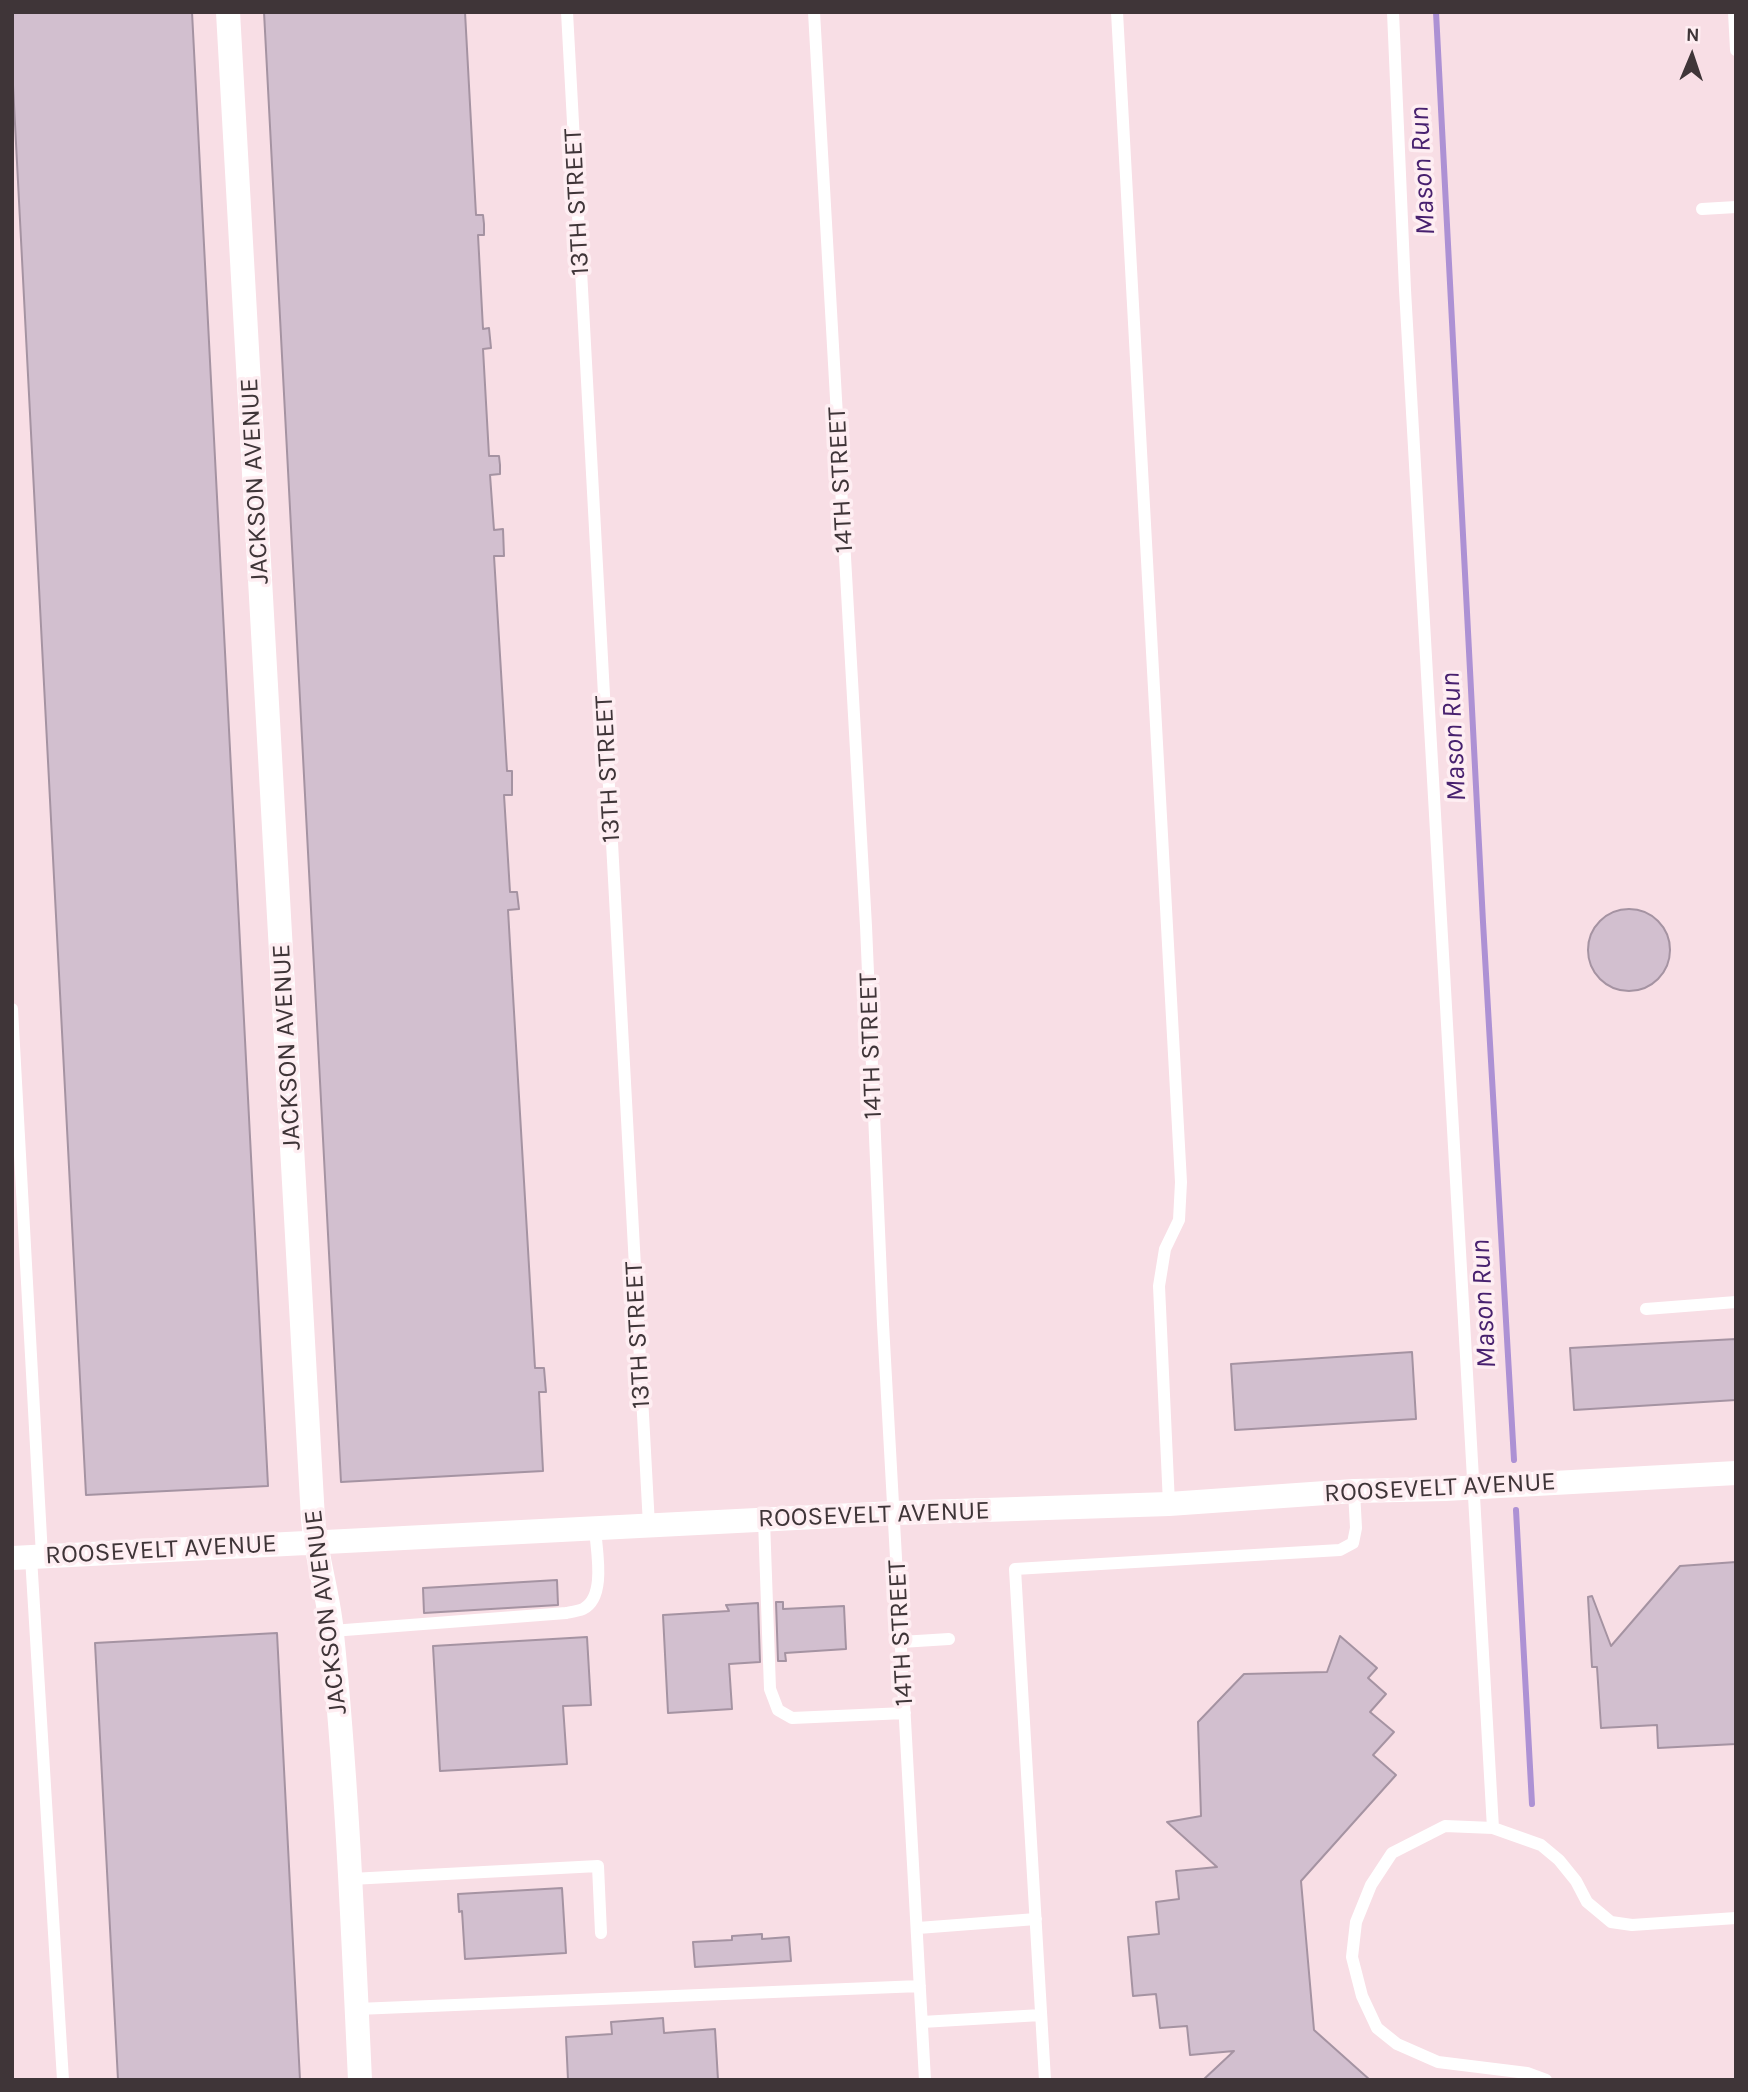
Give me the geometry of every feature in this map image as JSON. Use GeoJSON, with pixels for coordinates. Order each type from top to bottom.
{"type":"FeatureCollection","features":[{"type":"Feature","properties":{"kind":"street","name":"JACKSON AVENUE"},"geometry":{"type":"LineString","coordinates":[[228,12],[315,1542],[332,1631],[351,1879],[360,2080]]}},
{"type":"Feature","properties":{"kind":"street","name":"ROOSEVELT AVENUE"},"geometry":{"type":"LineString","coordinates":[[29,1557],[894,1513],[1169,1504],[1354,1491],[1472,1488],[1736,1473]]}},
{"type":"Feature","properties":{"kind":"lane","name":"13TH STREET"},"geometry":{"type":"LineString","coordinates":[[567,12],[649,1525]]}},
{"type":"Feature","properties":{"kind":"lane","name":"14TH STREET"},"geometry":{"type":"LineString","coordinates":[[814,12],[866,926],[874,1124],[925,2080]]}},
{"type":"Feature","properties":{"kind":"lane"},"geometry":{"type":"LineString","coordinates":[[1117,12],[1181,1182],[1179,1220],[1166,1249],[1159,1286],[1169,1504]]}},
{"type":"Feature","properties":{"kind":"lane"},"geometry":{"type":"LineString","coordinates":[[1393,12],[1405,290],[1493,1828]]}},
{"type":"Feature","properties":{"kind":"lane"},"geometry":{"type":"LineString","coordinates":[[1734,12],[1736,50]]}},
{"type":"Feature","properties":{"kind":"lane"},"geometry":{"type":"LineString","coordinates":[[1702,209],[1736,207]]}},
{"type":"Feature","properties":{"kind":"lane"},"geometry":{"type":"LineString","coordinates":[[12,1009],[29,1557],[63,2080]]}},
{"type":"Feature","properties":{"kind":"lane"},"geometry":{"type":"LineString","coordinates":[[1646,1308],[1736,1302]]}},
{"type":"Feature","properties":{"kind":"lane"},"geometry":{"type":"LineString","coordinates":[[1045,2080],[1015,1569],[1340,1550],[1353,1543],[1356,1528],[1354,1491]]}},
{"type":"Feature","properties":{"kind":"lane"},"geometry":{"type":"LineString","coordinates":[[764,1520],[770,1689],[778,1710],[792,1718],[905,1713]]}},
{"type":"Feature","properties":{"kind":"lane"},"geometry":{"type":"LineString","coordinates":[[332,1631],[566,1613],[584,1609],[594,1598],[599,1579],[595,1528]]}},
{"type":"Feature","properties":{"kind":"lane"},"geometry":{"type":"LineString","coordinates":[[901,1643],[949,1639]]}},
{"type":"Feature","properties":{"kind":"lane"},"geometry":{"type":"LineString","coordinates":[[1546,2080],[1527,2073],[1438,2062],[1397,2044],[1377,2028],[1362,1996],[1352,1957],[1356,1922],[1371,1885],[1392,1853],[1445,1826],[1493,1828],[1541,1845],[1559,1860],[1576,1881],[1587,1902],[1611,1922],[1632,1926],[1736,1918]]}},
{"type":"Feature","properties":{"kind":"lane"},"geometry":{"type":"LineString","coordinates":[[351,1879],[598,1866],[601,1933]]}},
{"type":"Feature","properties":{"kind":"lane"},"geometry":{"type":"LineString","coordinates":[[918,1928],[1035,1919]]}},
{"type":"Feature","properties":{"kind":"lane"},"geometry":{"type":"LineString","coordinates":[[357,2009],[920,1986]]}},
{"type":"Feature","properties":{"kind":"lane"},"geometry":{"type":"LineString","coordinates":[[922,2022],[1041,2015]]}},
{"type":"Feature","properties":{"kind":"building"},"geometry":{"type":"Polygon","coordinates":[[[12,12],[192,12],[268,1486],[86,1495],[12,66],[12,12]]]}},
{"type":"Feature","properties":{"kind":"building"},"geometry":{"type":"Polygon","coordinates":[[[264,12],[465,12],[476,215],[483,215],[484,224],[484,235],[478,235],[483,329],[489,328],[491,348],[483,349],[489,456],[499,456],[500,465],[500,474],[490,475],[494,530],[503,529],[504,556],[494,556],[507,771],[512,771],[512,795],[504,795],[510,892],[517,892],[519,909],[508,910],[535,1368],[544,1368],[546,1392],[539,1392],[543,1471],[341,1482],[264,12]]]}},
{"type":"Feature","properties":{"kind":"building"},"geometry":{"type":"Polygon","coordinates":[[[1629,909],[1645,912],[1658,921],[1667,934],[1670,950],[1667,966],[1658,979],[1645,988],[1629,991],[1613,988],[1600,979],[1591,966],[1588,950],[1591,934],[1600,921],[1613,912],[1629,909]]]}},
{"type":"Feature","properties":{"kind":"building"},"geometry":{"type":"Polygon","coordinates":[[[1736,1339],[1736,1400],[1574,1410],[1570,1348],[1736,1339]]]}},
{"type":"Feature","properties":{"kind":"building"},"geometry":{"type":"Polygon","coordinates":[[[1412,1352],[1416,1419],[1235,1430],[1231,1364],[1412,1352]]]}},
{"type":"Feature","properties":{"kind":"building"},"geometry":{"type":"Polygon","coordinates":[[[1736,1562],[1736,1744],[1658,1748],[1657,1725],[1601,1728],[1597,1667],[1592,1667],[1588,1597],[1592,1596],[1611,1646],[1680,1566],[1736,1562]]]}},
{"type":"Feature","properties":{"kind":"building"},"geometry":{"type":"Polygon","coordinates":[[[557,1580],[558,1605],[424,1613],[423,1588],[557,1580]]]}},
{"type":"Feature","properties":{"kind":"building"},"geometry":{"type":"Polygon","coordinates":[[[776,1602],[783,1602],[783,1609],[844,1606],[846,1649],[785,1653],[786,1661],[778,1661],[776,1602]]]}},
{"type":"Feature","properties":{"kind":"building"},"geometry":{"type":"Polygon","coordinates":[[[758,1603],[760,1662],[729,1664],[732,1709],[668,1713],[663,1615],[729,1611],[726,1605],[758,1603]]]}},
{"type":"Feature","properties":{"kind":"building"},"geometry":{"type":"Polygon","coordinates":[[[277,1633],[300,2080],[118,2080],[95,1643],[277,1633]]]}},
{"type":"Feature","properties":{"kind":"building"},"geometry":{"type":"Polygon","coordinates":[[[1340,1636],[1377,1668],[1368,1678],[1386,1694],[1370,1712],[1394,1732],[1373,1755],[1396,1775],[1301,1881],[1314,2030],[1370,2080],[1203,2080],[1234,2051],[1190,2055],[1187,2026],[1160,2028],[1156,1994],[1133,1996],[1128,1937],[1159,1934],[1156,1902],[1179,1899],[1176,1871],[1217,1867],[1167,1822],[1201,1816],[1198,1722],[1244,1674],[1327,1672],[1340,1636]]]}},
{"type":"Feature","properties":{"kind":"building"},"geometry":{"type":"Polygon","coordinates":[[[587,1637],[591,1705],[563,1706],[567,1764],[440,1771],[433,1646],[587,1637]]]}},
{"type":"Feature","properties":{"kind":"building"},"geometry":{"type":"Polygon","coordinates":[[[562,1888],[566,1953],[465,1959],[462,1911],[459,1912],[458,1894],[562,1888]]]}},
{"type":"Feature","properties":{"kind":"building"},"geometry":{"type":"Polygon","coordinates":[[[762,1934],[762,1939],[789,1937],[791,1961],[695,1967],[693,1942],[732,1940],[732,1936],[762,1934]]]}},
{"type":"Feature","properties":{"kind":"building"},"geometry":{"type":"Polygon","coordinates":[[[663,2018],[664,2033],[715,2029],[718,2080],[568,2080],[566,2037],[612,2034],[611,2022],[663,2018]]]}},
{"type":"Feature","properties":{"kind":"waterway","name":"Mason Run"},"geometry":{"type":"LineString","coordinates":[[1436,12],[1514,1460]]}},
{"type":"Feature","properties":{"kind":"waterway","name":"Mason Run"},"geometry":{"type":"LineString","coordinates":[[1516,1510],[1532,1804]]}}]}
